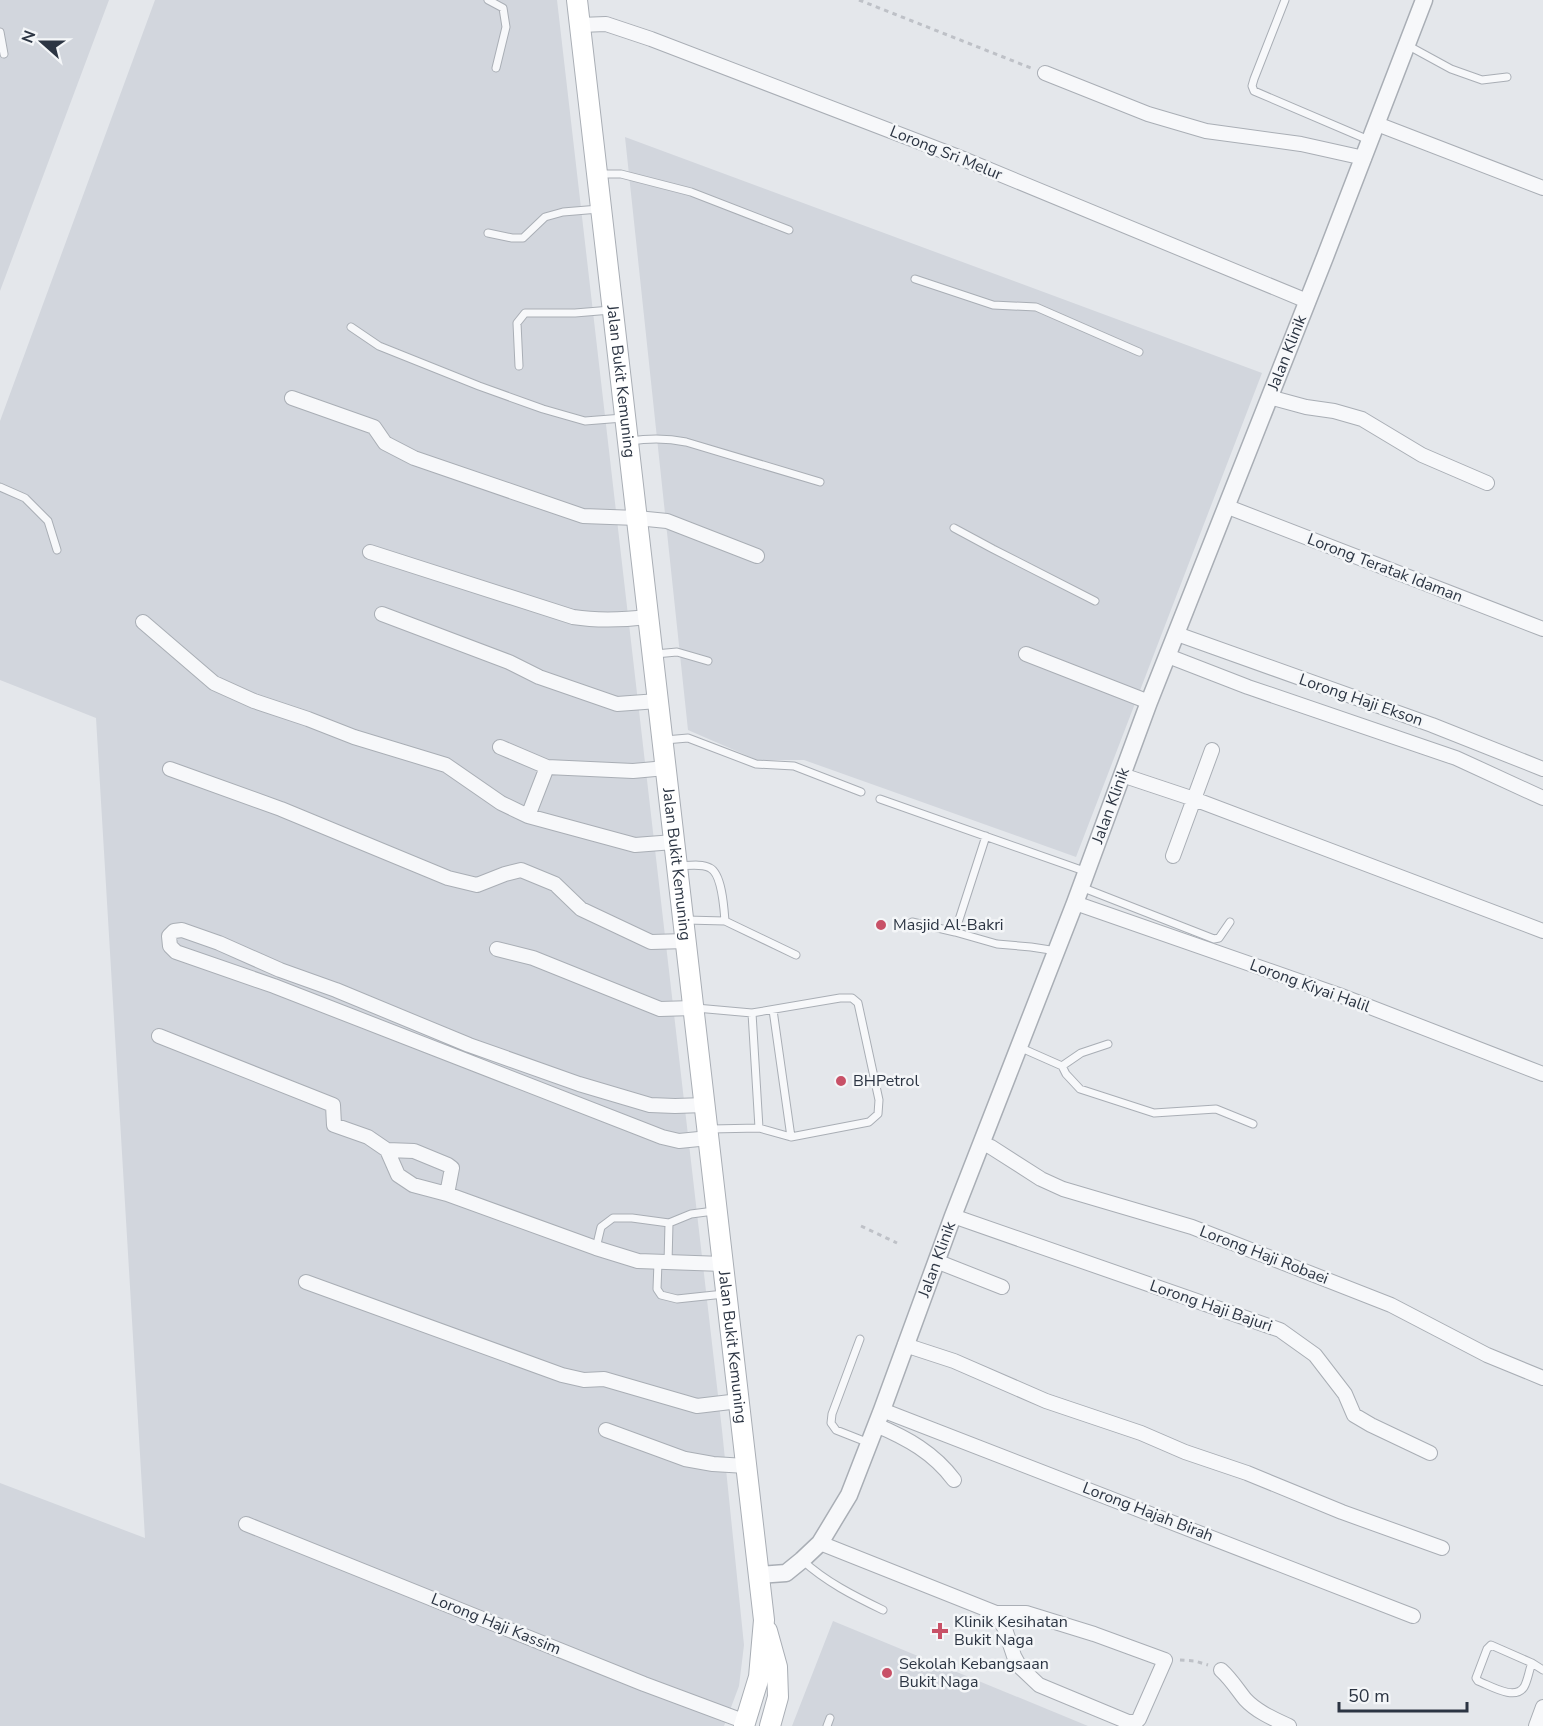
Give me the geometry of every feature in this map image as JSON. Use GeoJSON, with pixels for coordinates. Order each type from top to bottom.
{"type":"FeatureCollection","features":[{"type":"Feature","properties":{"kind":"main road","name":"Jalan Bukit Kemuning"},"geometry":{"type":"LineString","coordinates":[[577,0],[764,1620],[759,1677],[745,1725]]}},
{"type":"Feature","properties":{"kind":"main road"},"geometry":{"type":"LineString","coordinates":[[764,1620],[777,1667],[777,1697],[770,1726]]}},
{"type":"Feature","properties":{"kind":"street","name":"Jalan Klinik"},"geometry":{"type":"LineString","coordinates":[[759,1575],[786,1573],[802,1560],[820,1543],[849,1495],[936,1260],[1084,880],[1149,702],[1228,507],[1424,0]]}},
{"type":"Feature","properties":{"kind":"street","name":"Lorong Sri Melur"},"geometry":{"type":"LineString","coordinates":[[580,25],[606,24],[651,39],[956,156],[1307,301]]}},
{"type":"Feature","properties":{"kind":"street"},"geometry":{"type":"LineString","coordinates":[[1045,73],[1148,114],[1206,131],[1301,144],[1364,158]]}},
{"type":"Feature","properties":{"kind":"street"},"geometry":{"type":"LineString","coordinates":[[1377,124],[1543,188]]}},
{"type":"Feature","properties":{"kind":"street"},"geometry":{"type":"LineString","coordinates":[[1269,397],[1362,419],[1422,455],[1486,483]]}},
{"type":"Feature","properties":{"kind":"street"},"geometry":{"type":"LineString","coordinates":[[291,398],[374,427],[385,443],[414,458],[583,516],[668,521],[757,556]]}},
{"type":"Feature","properties":{"kind":"street","name":"Lorong Teratak Idaman"},"geometry":{"type":"LineString","coordinates":[[1228,507],[1543,629]]}},
{"type":"Feature","properties":{"kind":"street"},"geometry":{"type":"LineString","coordinates":[[370,552],[573,618],[620,620],[648,617]]}},
{"type":"Feature","properties":{"kind":"street"},"geometry":{"type":"LineString","coordinates":[[382,614],[509,662],[539,677],[617,704],[658,701]]}},
{"type":"Feature","properties":{"kind":"street"},"geometry":{"type":"LineString","coordinates":[[142,622],[214,683],[254,701],[354,737],[446,765],[501,803],[528,816],[635,845],[674,842]]}},
{"type":"Feature","properties":{"kind":"street","name":"Lorong Haji Ekson"},"geometry":{"type":"LineString","coordinates":[[1177,634],[1432,725],[1543,770]]}},
{"type":"Feature","properties":{"kind":"street"},"geometry":{"type":"LineString","coordinates":[[1026,654],[1149,702]]}},
{"type":"Feature","properties":{"kind":"street"},"geometry":{"type":"LineString","coordinates":[[1168,656],[1248,687],[1456,758],[1543,798]]}},
{"type":"Feature","properties":{"kind":"street"},"geometry":{"type":"LineString","coordinates":[[500,747],[547,767],[633,771],[666,768]]}},
{"type":"Feature","properties":{"kind":"street"},"geometry":{"type":"LineString","coordinates":[[1173,856],[1212,750]]}},
{"type":"Feature","properties":{"kind":"street"},"geometry":{"type":"LineString","coordinates":[[528,816],[547,767]]}},
{"type":"Feature","properties":{"kind":"street"},"geometry":{"type":"LineString","coordinates":[[170,769],[281,809],[448,878],[477,885],[521,870],[555,884],[581,909],[651,942],[686,941]]}},
{"type":"Feature","properties":{"kind":"street"},"geometry":{"type":"LineString","coordinates":[[1122,775],[1194,799],[1543,931]]}},
{"type":"Feature","properties":{"kind":"street","name":"Lorong Kiyai Halil"},"geometry":{"type":"LineString","coordinates":[[1075,903],[1339,995],[1543,1074]]}},
{"type":"Feature","properties":{"kind":"street"},"geometry":{"type":"LineString","coordinates":[[705,1105],[650,1105],[579,1084],[469,1045],[336,990],[280,970],[219,943],[182,930],[174,931],[169,936],[170,946],[176,952],[274,986],[662,1137],[679,1141],[708,1134]]}},
{"type":"Feature","properties":{"kind":"street"},"geometry":{"type":"LineString","coordinates":[[497,949],[533,958],[660,1009],[693,1008]]}},
{"type":"Feature","properties":{"kind":"street"},"geometry":{"type":"LineString","coordinates":[[274,986],[280,970]]}},
{"type":"Feature","properties":{"kind":"street"},"geometry":{"type":"LineString","coordinates":[[159,1036],[333,1105],[334,1125],[368,1137],[387,1150],[398,1175],[414,1185],[447,1194],[596,1248],[639,1261],[723,1264]]}},
{"type":"Feature","properties":{"kind":"street","name":"Lorong Haji Robaei"},"geometry":{"type":"LineString","coordinates":[[981,1143],[1007,1156],[1041,1179],[1063,1189],[1192,1227],[1358,1292],[1391,1305],[1487,1355],[1543,1378]]}},
{"type":"Feature","properties":{"kind":"street"},"geometry":{"type":"LineString","coordinates":[[387,1150],[414,1151],[448,1165],[452,1168],[452,1174],[447,1194]]}},
{"type":"Feature","properties":{"kind":"street","name":"Lorong Haji Bajuri"},"geometry":{"type":"LineString","coordinates":[[953,1216],[1280,1330],[1315,1355],[1345,1394],[1354,1415],[1430,1453]]}},
{"type":"Feature","properties":{"kind":"street"},"geometry":{"type":"LineString","coordinates":[[936,1260],[1002,1287]]}},
{"type":"Feature","properties":{"kind":"street"},"geometry":{"type":"LineString","coordinates":[[306,1282],[562,1375],[584,1380],[604,1379],[697,1406],[739,1401]]}},
{"type":"Feature","properties":{"kind":"street"},"geometry":{"type":"LineString","coordinates":[[905,1345],[954,1361],[1046,1401],[1142,1433],[1185,1452],[1247,1473],[1342,1512],[1442,1548]]}},
{"type":"Feature","properties":{"kind":"street"},"geometry":{"type":"LineString","coordinates":[[879,1418],[915,1443],[945,1468],[954,1480]]}},
{"type":"Feature","properties":{"kind":"street","name":"Lorong Hajah Birah"},"geometry":{"type":"LineString","coordinates":[[879,1418],[1413,1616]]}},
{"type":"Feature","properties":{"kind":"street"},"geometry":{"type":"LineString","coordinates":[[606,1430],[685,1459],[746,1466]]}},
{"type":"Feature","properties":{"kind":"street","name":"Lorong Haji Kassim"},"geometry":{"type":"LineString","coordinates":[[246,1524],[745,1725]]}},
{"type":"Feature","properties":{"kind":"street"},"geometry":{"type":"LineString","coordinates":[[820,1543],[996,1612],[1026,1613],[1094,1634],[1165,1660],[1139,1719],[1136,1722],[1128,1722],[1039,1684],[1020,1667],[996,1612]]}},
{"type":"Feature","properties":{"kind":"street"},"geometry":{"type":"LineString","coordinates":[[1221,1670],[1231,1678],[1246,1699],[1262,1713],[1289,1726]]}},
{"type":"Feature","properties":{"kind":"street"},"geometry":{"type":"LineString","coordinates":[[1536,1726],[1543,1707]]}},
{"type":"Feature","properties":{"kind":"lane"},"geometry":{"type":"LineString","coordinates":[[488,0],[503,8],[506,27],[496,68]]}},
{"type":"Feature","properties":{"kind":"lane"},"geometry":{"type":"LineString","coordinates":[[1285,0],[1254,79],[1252,86],[1254,91],[1371,141]]}},
{"type":"Feature","properties":{"kind":"lane"},"geometry":{"type":"LineString","coordinates":[[0,32],[3,54]]}},
{"type":"Feature","properties":{"kind":"lane"},"geometry":{"type":"LineString","coordinates":[[1407,45],[1451,69],[1482,80],[1507,77]]}},
{"type":"Feature","properties":{"kind":"lane"},"geometry":{"type":"LineString","coordinates":[[597,174],[621,174],[691,192],[789,230]]}},
{"type":"Feature","properties":{"kind":"lane"},"geometry":{"type":"LineString","coordinates":[[488,233],[523,238],[545,217],[564,212],[601,209]]}},
{"type":"Feature","properties":{"kind":"lane"},"geometry":{"type":"LineString","coordinates":[[915,279],[993,305],[1036,307],[1139,352]]}},
{"type":"Feature","properties":{"kind":"lane"},"geometry":{"type":"LineString","coordinates":[[519,366],[518,323],[525,313],[574,313],[613,309]]}},
{"type":"Feature","properties":{"kind":"lane"},"geometry":{"type":"LineString","coordinates":[[351,327],[379,345],[479,386],[543,409],[585,421],[625,418]]}},
{"type":"Feature","properties":{"kind":"lane"},"geometry":{"type":"LineString","coordinates":[[628,441],[668,438],[820,482]]}},
{"type":"Feature","properties":{"kind":"lane"},"geometry":{"type":"LineString","coordinates":[[0,487],[25,498],[48,521],[57,550]]}},
{"type":"Feature","properties":{"kind":"lane"},"geometry":{"type":"LineString","coordinates":[[954,528],[1095,601]]}},
{"type":"Feature","properties":{"kind":"lane"},"geometry":{"type":"LineString","coordinates":[[653,654],[678,652],[708,661]]}},
{"type":"Feature","properties":{"kind":"lane"},"geometry":{"type":"LineString","coordinates":[[663,740],[688,738],[756,764],[794,766],[861,792]]}},
{"type":"Feature","properties":{"kind":"lane"},"geometry":{"type":"LineString","coordinates":[[880,799],[986,836],[1214,939],[1219,938],[1230,922]]}},
{"type":"Feature","properties":{"kind":"lane"},"geometry":{"type":"LineString","coordinates":[[955,932],[986,836]]}},
{"type":"Feature","properties":{"kind":"lane"},"geometry":{"type":"LineString","coordinates":[[677,866],[703,865],[712,868],[717,874],[723,896],[725,921]]}},
{"type":"Feature","properties":{"kind":"lane"},"geometry":{"type":"LineString","coordinates":[[683,920],[725,921],[796,955]]}},
{"type":"Feature","properties":{"kind":"lane"},"geometry":{"type":"LineString","coordinates":[[912,922],[998,944],[1057,951]]}},
{"type":"Feature","properties":{"kind":"lane"},"geometry":{"type":"LineString","coordinates":[[693,1008],[752,1013],[852,998],[858,1003],[879,1100],[878,1114],[869,1122],[791,1137],[759,1128],[708,1134]]}},
{"type":"Feature","properties":{"kind":"lane"},"geometry":{"type":"LineString","coordinates":[[773,1010],[791,1137]]}},
{"type":"Feature","properties":{"kind":"lane"},"geometry":{"type":"LineString","coordinates":[[752,1013],[759,1128]]}},
{"type":"Feature","properties":{"kind":"lane"},"geometry":{"type":"LineString","coordinates":[[1062,1065],[1081,1053],[1108,1044]]}},
{"type":"Feature","properties":{"kind":"lane"},"geometry":{"type":"LineString","coordinates":[[1018,1047],[1062,1065],[1066,1074],[1080,1089],[1154,1113],[1216,1109],[1253,1124]]}},
{"type":"Feature","properties":{"kind":"lane"},"geometry":{"type":"LineString","coordinates":[[596,1248],[602,1227],[613,1218],[669,1223],[691,1214],[717,1211]]}},
{"type":"Feature","properties":{"kind":"lane"},"geometry":{"type":"LineString","coordinates":[[669,1223],[657,1289],[661,1295],[676,1299],[727,1294]]}},
{"type":"Feature","properties":{"kind":"lane"},"geometry":{"type":"LineString","coordinates":[[860,1339],[832,1414],[831,1423],[836,1430],[869,1443]]}},
{"type":"Feature","properties":{"kind":"lane"},"geometry":{"type":"LineString","coordinates":[[802,1560],[818,1575],[883,1611]]}},
{"type":"Feature","properties":{"kind":"lane"},"geometry":{"type":"LineString","coordinates":[[1532,1663],[1524,1687],[1512,1694],[1478,1681],[1476,1678],[1486,1649],[1491,1645],[1532,1663],[1543,1670]]}},
{"type":"Feature","properties":{"kind":"path"},"geometry":{"type":"LineString","coordinates":[[859,0],[1045,73]]}},
{"type":"Feature","properties":{"kind":"path"},"geometry":{"type":"LineString","coordinates":[[861,1226],[897,1243]]}},
{"type":"Feature","properties":{"kind":"path"},"geometry":{"type":"LineString","coordinates":[[1165,1660],[1196,1661],[1221,1670]]}},
{"type":"Feature","properties":{"kind":"shaded area"},"geometry":{"type":"Polygon","coordinates":[[[0,0],[109,0],[0,291],[0,0]]]}},
{"type":"Feature","properties":{"kind":"shaded area"},"geometry":{"type":"Polygon","coordinates":[[[155,0],[557,0],[722,1430],[744,1645],[739,1686],[724,1726],[0,1726],[0,1483],[145,1538],[96,718],[0,680],[0,421],[155,0]]]}},
{"type":"Feature","properties":{"kind":"shaded area"},"geometry":{"type":"Polygon","coordinates":[[[625,137],[1262,373],[1076,857],[804,760],[757,760],[688,730],[625,137]]]}},
{"type":"Feature","properties":{"kind":"shaded area","name":"Sekolah Kebangsaan Bukit Naga"},"geometry":{"type":"Polygon","coordinates":[[[833,1621],[1088,1726],[792,1726],[833,1621]]]}},
{"type":"Feature","properties":{"kind":"place","name":"Masjid Al-Bakri"},"geometry":{"type":"Point","coordinates":[881,925]}},
{"type":"Feature","properties":{"kind":"place","name":"BHPetrol"},"geometry":{"type":"Point","coordinates":[841,1081]}},
{"type":"Feature","properties":{"kind":"place","name":"Klinik Kesihatan Bukit Naga"},"geometry":{"type":"Point","coordinates":[940,1631]}},
{"type":"Feature","properties":{"kind":"place","name":"Sekolah Kebangsaan Bukit Naga"},"geometry":{"type":"Point","coordinates":[887,1673]}}]}
